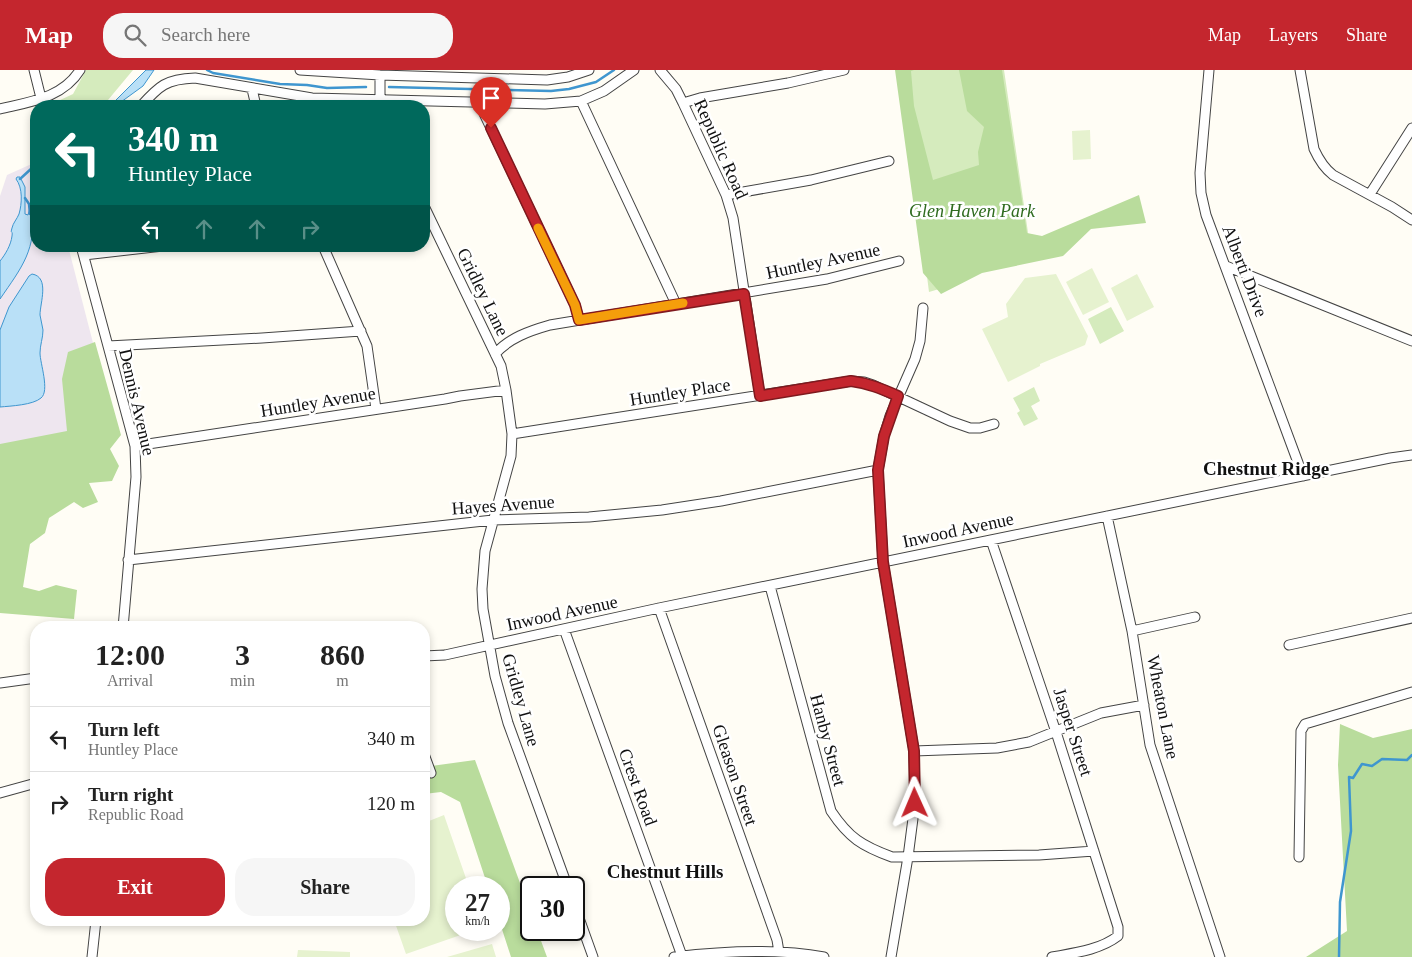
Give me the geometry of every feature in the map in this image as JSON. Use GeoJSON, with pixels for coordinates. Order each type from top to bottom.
{"type":"FeatureCollection","features":[{"type":"Feature","properties":{"kind":"street"},"geometry":{"type":"LineString","coordinates":[[34,70],[42,100]]}},
{"type":"Feature","properties":{"kind":"street"},"geometry":{"type":"LineString","coordinates":[[49,100],[63,90],[80,70]]}},
{"type":"Feature","properties":{"kind":"street"},"geometry":{"type":"LineString","coordinates":[[300,70],[547,80],[568,77],[590,70]]}},
{"type":"Feature","properties":{"kind":"street"},"geometry":{"type":"LineString","coordinates":[[430,103],[545,104],[581,101],[604,91],[634,70]]}},
{"type":"Feature","properties":{"kind":"street","name":"Republic Road"},"geometry":{"type":"LineString","coordinates":[[660,70],[676,89],[726,195],[732,218],[760,396]]}},
{"type":"Feature","properties":{"kind":"street"},"geometry":{"type":"LineString","coordinates":[[683,103],[844,70]]}},
{"type":"Feature","properties":{"kind":"street","name":"Alberti Drive"},"geometry":{"type":"LineString","coordinates":[[1209,70],[1200,173],[1201,193],[1206,215],[1303,476]]}},
{"type":"Feature","properties":{"kind":"street"},"geometry":{"type":"LineString","coordinates":[[1300,70],[1314,149],[1326,170],[1412,220]]}},
{"type":"Feature","properties":{"kind":"street"},"geometry":{"type":"LineString","coordinates":[[380,74],[380,100]]}},
{"type":"Feature","properties":{"kind":"street"},"geometry":{"type":"LineString","coordinates":[[147,100],[159,87],[180,78],[195,78],[252,89],[339,100]]}},
{"type":"Feature","properties":{"kind":"street"},"geometry":{"type":"LineString","coordinates":[[252,89],[255,100]]}},
{"type":"Feature","properties":{"kind":"street"},"geometry":{"type":"LineString","coordinates":[[581,101],[676,304]]}},
{"type":"Feature","properties":{"kind":"street"},"geometry":{"type":"LineString","coordinates":[[479,103],[575,305],[579,320]]}},
{"type":"Feature","properties":{"kind":"street"},"geometry":{"type":"LineString","coordinates":[[0,109],[30,106]]}},
{"type":"Feature","properties":{"kind":"street"},"geometry":{"type":"LineString","coordinates":[[1370,194],[1412,128]]}},
{"type":"Feature","properties":{"kind":"street"},"geometry":{"type":"LineString","coordinates":[[726,195],[811,180],[889,161]]}},
{"type":"Feature","properties":{"kind":"street","name":"Gridley Lane"},"geometry":{"type":"LineString","coordinates":[[430,219],[501,366],[506,390],[512,434],[511,456],[485,551],[482,588],[483,609],[495,676],[508,722],[564,876]]}},
{"type":"Feature","properties":{"kind":"street","name":"Dennis Avenue"},"geometry":{"type":"LineString","coordinates":[[83,252],[135,446],[136,477],[124,621]]}},
{"type":"Feature","properties":{"kind":"street"},"geometry":{"type":"LineString","coordinates":[[326,252],[367,346],[376,409]]}},
{"type":"Feature","properties":{"kind":"street","name":"Huntley Avenue"},"geometry":{"type":"LineString","coordinates":[[495,354],[503,345],[528,331],[579,320],[827,279],[899,261]]}},
{"type":"Feature","properties":{"kind":"street"},"geometry":{"type":"LineString","coordinates":[[1226,266],[1412,341]]}},
{"type":"Feature","properties":{"kind":"street"},"geometry":{"type":"LineString","coordinates":[[891,957],[915,803],[914,751],[883,562],[878,470],[884,436],[898,396],[915,359],[920,341],[922,308]]}},
{"type":"Feature","properties":{"kind":"street"},"geometry":{"type":"LineString","coordinates":[[108,346],[361,331]]}},
{"type":"Feature","properties":{"kind":"street","name":"Huntley Place"},"geometry":{"type":"LineString","coordinates":[[512,434],[851,381],[873,385],[950,421],[970,428],[980,428],[994,424]]}},
{"type":"Feature","properties":{"kind":"street","name":"Huntley Avenue"},"geometry":{"type":"LineString","coordinates":[[135,446],[506,390]]}},
{"type":"Feature","properties":{"kind":"street","name":"Inwood Avenue"},"geometry":{"type":"LineString","coordinates":[[430,656],[445,655],[659,608],[1412,455]]}},
{"type":"Feature","properties":{"kind":"street","name":"Hayes Avenue"},"geometry":{"type":"LineString","coordinates":[[128,560],[493,520],[589,517],[662,510],[721,501],[878,470]]}},
{"type":"Feature","properties":{"kind":"street","name":"Wheaton Lane"},"geometry":{"type":"LineString","coordinates":[[1107,516],[1132,631],[1150,745],[1220,957]]}},
{"type":"Feature","properties":{"kind":"street","name":"Jasper Street"},"geometry":{"type":"LineString","coordinates":[[990,540],[1056,732],[1118,927],[1118,936],[1111,942],[1080,952],[1052,957]]}},
{"type":"Feature","properties":{"kind":"street","name":"Hanby Street"},"geometry":{"type":"LineString","coordinates":[[770,586],[831,811],[841,826],[854,838],[869,849],[892,857],[1039,855],[1094,851]]}},
{"type":"Feature","properties":{"kind":"street","name":"Gleason Street"},"geometry":{"type":"LineString","coordinates":[[659,608],[777,940],[779,952]]}},
{"type":"Feature","properties":{"kind":"street"},"geometry":{"type":"LineString","coordinates":[[1132,631],[1195,616]]}},
{"type":"Feature","properties":{"kind":"street"},"geometry":{"type":"LineString","coordinates":[[1289,645],[1412,618]]}},
{"type":"Feature","properties":{"kind":"street","name":"Crest Road"},"geometry":{"type":"LineString","coordinates":[[564,629],[678,956]]}},
{"type":"Feature","properties":{"kind":"street"},"geometry":{"type":"LineString","coordinates":[[0,683],[30,679]]}},
{"type":"Feature","properties":{"kind":"street"},"geometry":{"type":"LineString","coordinates":[[1299,857],[1300,747],[1301,731],[1305,724],[1412,692]]}},
{"type":"Feature","properties":{"kind":"street"},"geometry":{"type":"LineString","coordinates":[[914,751],[997,748],[1029,742],[1101,713],[1144,705]]}},
{"type":"Feature","properties":{"kind":"street"},"geometry":{"type":"LineString","coordinates":[[0,792],[30,784]]}},
{"type":"Feature","properties":{"kind":"street"},"geometry":{"type":"LineString","coordinates":[[92,957],[95,926]]}},
{"type":"Feature","properties":{"kind":"street"},"geometry":{"type":"LineString","coordinates":[[585,935],[593,957]]}},
{"type":"Feature","properties":{"kind":"street"},"geometry":{"type":"LineString","coordinates":[[678,956],[730,952],[779,952],[824,957]]}},
{"type":"Feature","properties":{"kind":"shaded area"},"geometry":{"type":"Polygon","coordinates":[[[30,165],[30,252],[70,252],[116,432],[0,452],[0,196],[7,175],[30,165]]]}},
{"type":"Feature","properties":{"kind":"green space"},"geometry":{"type":"Polygon","coordinates":[[[86,70],[133,70],[108,100],[60,100],[73,94],[86,70]]]}},
{"type":"Feature","properties":{"kind":"green space","name":"Glen Haven Park"},"geometry":{"type":"Polygon","coordinates":[[[895,70],[914,70],[911,71],[914,106],[933,180],[979,165],[978,152],[984,127],[967,111],[959,70],[1002,70],[1027,233],[1042,236],[1139,195],[1146,223],[1091,229],[1063,256],[982,273],[941,294],[923,273],[895,70]]]}},
{"type":"Feature","properties":{"kind":"green space","name":"Glen Haven Park"},"geometry":{"type":"Polygon","coordinates":[[[901,70],[1004,70],[1030,246],[946,287],[929,292],[901,70]]]}},
{"type":"Feature","properties":{"kind":"green space"},"geometry":{"type":"Polygon","coordinates":[[[1090,130],[1091,159],[1073,160],[1072,131],[1090,130]]]}},
{"type":"Feature","properties":{"kind":"green space"},"geometry":{"type":"Polygon","coordinates":[[[1092,268],[1109,302],[1083,315],[1066,282],[1092,268]]]}},
{"type":"Feature","properties":{"kind":"green space"},"geometry":{"type":"Polygon","coordinates":[[[1056,274],[1088,336],[1085,345],[1040,364],[1040,366],[1008,382],[982,329],[1008,317],[1006,304],[1025,278],[1056,274]]]}},
{"type":"Feature","properties":{"kind":"green space"},"geometry":{"type":"Polygon","coordinates":[[[1137,274],[1154,307],[1127,321],[1111,288],[1137,274]]]}},
{"type":"Feature","properties":{"kind":"green space"},"geometry":{"type":"Polygon","coordinates":[[[1111,307],[1124,331],[1100,344],[1088,319],[1111,307]]]}},
{"type":"Feature","properties":{"kind":"green space"},"geometry":{"type":"Polygon","coordinates":[[[95,342],[121,435],[110,449],[119,466],[112,481],[89,483],[98,502],[83,508],[74,502],[49,518],[45,533],[30,544],[23,587],[39,591],[56,585],[77,590],[74,619],[0,613],[0,444],[67,431],[62,379],[68,352],[95,342]]]}},
{"type":"Feature","properties":{"kind":"green space"},"geometry":{"type":"Polygon","coordinates":[[[1034,387],[1040,401],[1031,406],[1038,419],[1024,426],[1017,413],[1020,411],[1013,398],[1034,387]]]}},
{"type":"Feature","properties":{"kind":"green space"},"geometry":{"type":"Polygon","coordinates":[[[1340,724],[1373,738],[1412,729],[1412,957],[1306,957],[1347,931],[1338,765],[1340,724]]]}},
{"type":"Feature","properties":{"kind":"green space"},"geometry":{"type":"Polygon","coordinates":[[[475,760],[520,883],[520,941],[541,941],[547,957],[511,957],[506,941],[510,941],[510,876],[484,876],[460,802],[441,792],[430,793],[430,766],[475,760]]]}},
{"type":"Feature","properties":{"kind":"green space"},"geometry":{"type":"Polygon","coordinates":[[[444,815],[465,876],[445,876],[445,940],[406,954],[396,926],[430,926],[430,821],[444,815]]]}},
{"type":"Feature","properties":{"kind":"green space"},"geometry":{"type":"Polygon","coordinates":[[[492,944],[496,957],[447,957],[492,944]]]}},
{"type":"Feature","properties":{"kind":"green space"},"geometry":{"type":"Polygon","coordinates":[[[298,950],[350,952],[350,957],[297,957],[298,950]]]}},
{"type":"Feature","properties":{"kind":"water"},"geometry":{"type":"Polygon","coordinates":[[[146,70],[154,70],[143,86],[124,100],[116,100],[146,70]]]}},
{"type":"Feature","properties":{"kind":"water"},"geometry":{"type":"Polygon","coordinates":[[[20,177],[25,187],[25,214],[28,215],[30,208],[30,247],[21,267],[0,299],[0,261],[10,243],[11,231],[21,206],[21,191],[16,179],[20,177]]]}},
{"type":"Feature","properties":{"kind":"water"},"geometry":{"type":"Polygon","coordinates":[[[32,274],[38,276],[41,280],[43,291],[40,315],[43,330],[40,353],[45,383],[44,394],[33,402],[0,407],[0,330],[9,307],[32,274]]]}},
{"type":"Feature","properties":{"kind":"waterway"},"geometry":{"type":"LineString","coordinates":[[207,70],[213,73],[280,84],[327,88],[366,87]]}},
{"type":"Feature","properties":{"kind":"waterway"},"geometry":{"type":"LineString","coordinates":[[389,87],[551,91],[569,89],[596,82],[614,70]]}},
{"type":"Feature","properties":{"kind":"waterway"},"geometry":{"type":"LineString","coordinates":[[20,179],[30,170]]}},
{"type":"Feature","properties":{"kind":"waterway"},"geometry":{"type":"LineString","coordinates":[[25,198],[29,204],[30,214]]}},
{"type":"Feature","properties":{"kind":"waterway"},"geometry":{"type":"LineString","coordinates":[[1339,957],[1340,902],[1351,831],[1349,777],[1353,778],[1362,764],[1372,766],[1382,759],[1407,760],[1412,755]]}},
{"type":"Feature","properties":{"kind":"slow traffic"},"geometry":{"type":"LineString","coordinates":[[538,228],[575,305],[579,320],[683,303]]}},
{"type":"Feature","properties":{"kind":"district","name":"Chestnut Ridge"},"geometry":{"type":"Point","coordinates":[1266,468]}},
{"type":"Feature","properties":{"kind":"district","name":"Chestnut Hills"},"geometry":{"type":"Point","coordinates":[665,871]}},
{"type":"Feature","properties":{"kind":"route"},"geometry":{"type":"LineString","coordinates":[[491,128],[575,305],[579,320],[744,294],[760,396],[851,381],[864,382],[898,396],[884,436],[878,470],[883,562],[914,751],[915,803]]}}]}
